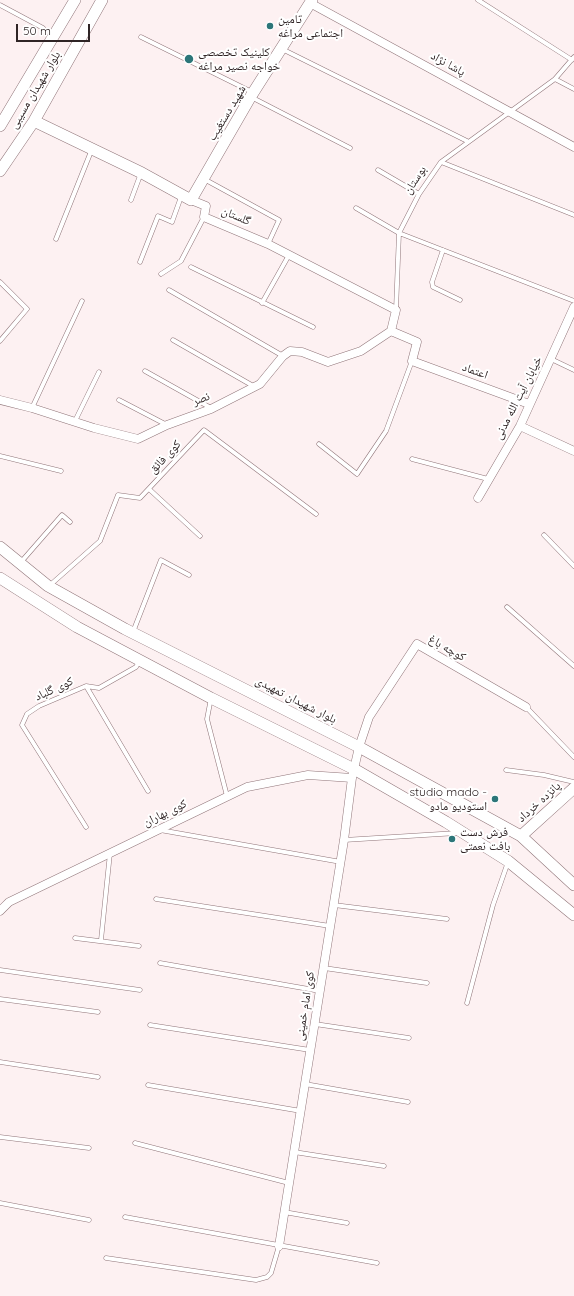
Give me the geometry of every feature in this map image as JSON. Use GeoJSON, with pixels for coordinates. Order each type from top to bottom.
{"type":"FeatureCollection","features":[{"type":"Feature","properties":{"kind":"main road","name":"بلوار شهیدان مسیبی"},"geometry":{"type":"LineString","coordinates":[[0,126],[75,0]]}},
{"type":"Feature","properties":{"kind":"main road","name":"بلوار شهیدان مسیبی"},"geometry":{"type":"LineString","coordinates":[[0,171],[34,120],[102,0]]}},
{"type":"Feature","properties":{"kind":"main road","name":"شهید دستغیب"},"geometry":{"type":"LineString","coordinates":[[186,197],[203,179],[252,94],[311,2]]}},
{"type":"Feature","properties":{"kind":"main road","name":"گلستان"},"geometry":{"type":"LineString","coordinates":[[34,120],[142,173],[186,197]]}},
{"type":"Feature","properties":{"kind":"main road","name":"بلوار شهیدان تمهیدی"},"geometry":{"type":"LineString","coordinates":[[0,547],[19,564],[48,586],[133,633],[359,747],[521,836],[574,885]]}},
{"type":"Feature","properties":{"kind":"main road"},"geometry":{"type":"LineString","coordinates":[[0,578],[44,607],[140,660],[462,832],[508,861],[574,915]]}},
{"type":"Feature","properties":{"kind":"main road","name":"پانزده خرداد"},"geometry":{"type":"LineString","coordinates":[[521,836],[574,788]]}},
{"type":"Feature","properties":{"kind":"street","name":"پاشا نژاد"},"geometry":{"type":"LineString","coordinates":[[311,2],[574,147]]}},
{"type":"Feature","properties":{"kind":"street","name":"گلستان"},"geometry":{"type":"LineString","coordinates":[[186,197],[206,206],[204,217],[268,244],[396,310]]}},
{"type":"Feature","properties":{"kind":"street","name":"خیابان آیت الله مدنی"},"geometry":{"type":"LineString","coordinates":[[478,498],[520,426],[574,307]]}},
{"type":"Feature","properties":{"kind":"street","name":"بوستان"},"geometry":{"type":"LineString","coordinates":[[390,331],[396,310]]}},
{"type":"Feature","properties":{"kind":"street"},"geometry":{"type":"LineString","coordinates":[[283,356],[290,351],[302,352],[328,362],[361,351],[390,331],[417,342],[412,361]]}},
{"type":"Feature","properties":{"kind":"street","name":"نصر"},"geometry":{"type":"LineString","coordinates":[[0,400],[138,439],[167,425],[211,408],[255,387],[260,384],[283,356]]}},
{"type":"Feature","properties":{"kind":"street","name":"اعتماد"},"geometry":{"type":"LineString","coordinates":[[412,361],[529,404]]}},
{"type":"Feature","properties":{"kind":"street"},"geometry":{"type":"LineString","coordinates":[[520,426],[574,451]]}},
{"type":"Feature","properties":{"kind":"street","name":"کوچه باغ"},"geometry":{"type":"LineString","coordinates":[[359,747],[369,716],[417,644],[526,707]]}},
{"type":"Feature","properties":{"kind":"street","name":"کوی امام خمینی"},"geometry":{"type":"LineString","coordinates":[[279,1246],[324,968],[353,773],[359,747]]}},
{"type":"Feature","properties":{"kind":"street","name":"کوی بهاران"},"geometry":{"type":"LineString","coordinates":[[0,911],[9,902],[247,787],[308,775],[353,773]]}},
{"type":"Feature","properties":{"kind":"lane"},"geometry":{"type":"LineString","coordinates":[[478,0],[573,58]]}},
{"type":"Feature","properties":{"kind":"lane"},"geometry":{"type":"LineString","coordinates":[[0,5],[43,28]]}},
{"type":"Feature","properties":{"kind":"lane"},"geometry":{"type":"LineString","coordinates":[[142,37],[252,94],[350,148]]}},
{"type":"Feature","properties":{"kind":"lane"},"geometry":{"type":"LineString","coordinates":[[282,49],[468,141]]}},
{"type":"Feature","properties":{"kind":"lane","name":"بوستان"},"geometry":{"type":"LineString","coordinates":[[396,310],[399,233],[419,194],[441,162],[555,79],[573,58]]}},
{"type":"Feature","properties":{"kind":"lane"},"geometry":{"type":"LineString","coordinates":[[555,79],[574,89]]}},
{"type":"Feature","properties":{"kind":"lane"},"geometry":{"type":"LineString","coordinates":[[56,239],[92,148]]}},
{"type":"Feature","properties":{"kind":"lane"},"geometry":{"type":"LineString","coordinates":[[441,162],[574,215]]}},
{"type":"Feature","properties":{"kind":"lane"},"geometry":{"type":"LineString","coordinates":[[378,170],[419,194]]}},
{"type":"Feature","properties":{"kind":"lane"},"geometry":{"type":"LineString","coordinates":[[131,200],[142,173]]}},
{"type":"Feature","properties":{"kind":"lane"},"geometry":{"type":"LineString","coordinates":[[203,179],[279,220],[268,244]]}},
{"type":"Feature","properties":{"kind":"lane"},"geometry":{"type":"LineString","coordinates":[[140,262],[158,216],[172,222],[186,197]]}},
{"type":"Feature","properties":{"kind":"lane"},"geometry":{"type":"LineString","coordinates":[[356,208],[399,233],[574,301]]}},
{"type":"Feature","properties":{"kind":"lane"},"geometry":{"type":"LineString","coordinates":[[161,274],[181,261],[204,217]]}},
{"type":"Feature","properties":{"kind":"lane"},"geometry":{"type":"LineString","coordinates":[[443,250],[432,282],[433,287],[460,300]]}},
{"type":"Feature","properties":{"kind":"lane"},"geometry":{"type":"LineString","coordinates":[[262,303],[288,255]]}},
{"type":"Feature","properties":{"kind":"lane"},"geometry":{"type":"LineString","coordinates":[[191,267],[313,327]]}},
{"type":"Feature","properties":{"kind":"lane"},"geometry":{"type":"LineString","coordinates":[[0,282],[27,309],[0,341]]}},
{"type":"Feature","properties":{"kind":"lane"},"geometry":{"type":"LineString","coordinates":[[169,290],[283,356]]}},
{"type":"Feature","properties":{"kind":"lane"},"geometry":{"type":"LineString","coordinates":[[32,408],[82,300]]}},
{"type":"Feature","properties":{"kind":"lane"},"geometry":{"type":"LineString","coordinates":[[173,340],[255,387]]}},
{"type":"Feature","properties":{"kind":"lane"},"geometry":{"type":"LineString","coordinates":[[551,359],[574,370]]}},
{"type":"Feature","properties":{"kind":"lane"},"geometry":{"type":"LineString","coordinates":[[319,444],[357,474],[386,431],[412,361]]}},
{"type":"Feature","properties":{"kind":"lane"},"geometry":{"type":"LineString","coordinates":[[145,371],[211,408]]}},
{"type":"Feature","properties":{"kind":"lane"},"geometry":{"type":"LineString","coordinates":[[75,421],[99,372]]}},
{"type":"Feature","properties":{"kind":"lane"},"geometry":{"type":"LineString","coordinates":[[119,400],[167,425]]}},
{"type":"Feature","properties":{"kind":"lane","name":"کوی فائق"},"geometry":{"type":"LineString","coordinates":[[48,586],[100,540],[118,495],[140,498],[204,430],[316,514]]}},
{"type":"Feature","properties":{"kind":"lane"},"geometry":{"type":"LineString","coordinates":[[0,456],[61,471]]}},
{"type":"Feature","properties":{"kind":"lane"},"geometry":{"type":"LineString","coordinates":[[412,460],[488,479]]}},
{"type":"Feature","properties":{"kind":"lane"},"geometry":{"type":"LineString","coordinates":[[149,489],[200,536]]}},
{"type":"Feature","properties":{"kind":"lane"},"geometry":{"type":"LineString","coordinates":[[19,564],[62,515],[70,522]]}},
{"type":"Feature","properties":{"kind":"lane"},"geometry":{"type":"LineString","coordinates":[[544,534],[574,566]]}},
{"type":"Feature","properties":{"kind":"lane"},"geometry":{"type":"LineString","coordinates":[[133,633],[161,560],[189,575]]}},
{"type":"Feature","properties":{"kind":"lane"},"geometry":{"type":"LineString","coordinates":[[507,607],[574,666]]}},
{"type":"Feature","properties":{"kind":"lane","name":"کوی گلباد"},"geometry":{"type":"LineString","coordinates":[[86,827],[22,725],[27,714],[39,706],[86,686],[99,688],[136,667],[140,660]]}},
{"type":"Feature","properties":{"kind":"lane"},"geometry":{"type":"LineString","coordinates":[[86,686],[148,791]]}},
{"type":"Feature","properties":{"kind":"lane"},"geometry":{"type":"LineString","coordinates":[[211,698],[207,718],[227,796]]}},
{"type":"Feature","properties":{"kind":"lane"},"geometry":{"type":"LineString","coordinates":[[526,707],[574,757]]}},
{"type":"Feature","properties":{"kind":"lane"},"geometry":{"type":"LineString","coordinates":[[506,770],[544,774],[574,782]]}},
{"type":"Feature","properties":{"kind":"lane"},"geometry":{"type":"LineString","coordinates":[[156,830],[340,862]]}},
{"type":"Feature","properties":{"kind":"lane"},"geometry":{"type":"LineString","coordinates":[[344,840],[462,832]]}},
{"type":"Feature","properties":{"kind":"lane"},"geometry":{"type":"LineString","coordinates":[[101,940],[110,852]]}},
{"type":"Feature","properties":{"kind":"lane"},"geometry":{"type":"LineString","coordinates":[[467,1003],[493,905],[508,861]]}},
{"type":"Feature","properties":{"kind":"lane"},"geometry":{"type":"LineString","coordinates":[[156,899],[330,926]]}},
{"type":"Feature","properties":{"kind":"lane"},"geometry":{"type":"LineString","coordinates":[[334,904],[447,919]]}},
{"type":"Feature","properties":{"kind":"lane"},"geometry":{"type":"LineString","coordinates":[[75,938],[101,940],[139,946]]}},
{"type":"Feature","properties":{"kind":"lane"},"geometry":{"type":"LineString","coordinates":[[160,963],[320,991]]}},
{"type":"Feature","properties":{"kind":"lane"},"geometry":{"type":"LineString","coordinates":[[324,968],[427,982]]}},
{"type":"Feature","properties":{"kind":"lane"},"geometry":{"type":"LineString","coordinates":[[0,970],[140,990]]}},
{"type":"Feature","properties":{"kind":"lane"},"geometry":{"type":"LineString","coordinates":[[0,999],[98,1012]]}},
{"type":"Feature","properties":{"kind":"lane"},"geometry":{"type":"LineString","coordinates":[[315,1024],[409,1038]]}},
{"type":"Feature","properties":{"kind":"lane"},"geometry":{"type":"LineString","coordinates":[[150,1025],[310,1050]]}},
{"type":"Feature","properties":{"kind":"lane"},"geometry":{"type":"LineString","coordinates":[[0,1062],[98,1076]]}},
{"type":"Feature","properties":{"kind":"lane"},"geometry":{"type":"LineString","coordinates":[[305,1084],[408,1102]]}},
{"type":"Feature","properties":{"kind":"lane"},"geometry":{"type":"LineString","coordinates":[[148,1085],[301,1111]]}},
{"type":"Feature","properties":{"kind":"lane"},"geometry":{"type":"LineString","coordinates":[[0,1137],[89,1148]]}},
{"type":"Feature","properties":{"kind":"lane"},"geometry":{"type":"LineString","coordinates":[[135,1143],[289,1183]]}},
{"type":"Feature","properties":{"kind":"lane"},"geometry":{"type":"LineString","coordinates":[[294,1152],[384,1166]]}},
{"type":"Feature","properties":{"kind":"lane"},"geometry":{"type":"LineString","coordinates":[[0,1203],[89,1220]]}},
{"type":"Feature","properties":{"kind":"lane"},"geometry":{"type":"LineString","coordinates":[[284,1212],[347,1223]]}},
{"type":"Feature","properties":{"kind":"lane"},"geometry":{"type":"LineString","coordinates":[[125,1217],[377,1263]]}},
{"type":"Feature","properties":{"kind":"lane"},"geometry":{"type":"LineString","coordinates":[[106,1258],[256,1280],[267,1277],[270,1273],[279,1246]]}},
{"type":"Feature","properties":{"kind":"place","name":"تامین اجتماعی مراغه"},"geometry":{"type":"Point","coordinates":[270,26]}},
{"type":"Feature","properties":{"kind":"place","name":"کلینیک تخصصی خواجه نصیر مراغه"},"geometry":{"type":"Point","coordinates":[189,59]}},
{"type":"Feature","properties":{"kind":"place","name":"studio mado - استودیو مادو"},"geometry":{"type":"Point","coordinates":[495,799]}},
{"type":"Feature","properties":{"kind":"place","name":"فرش دست بافت نعمتی"},"geometry":{"type":"Point","coordinates":[452,839]}}]}
